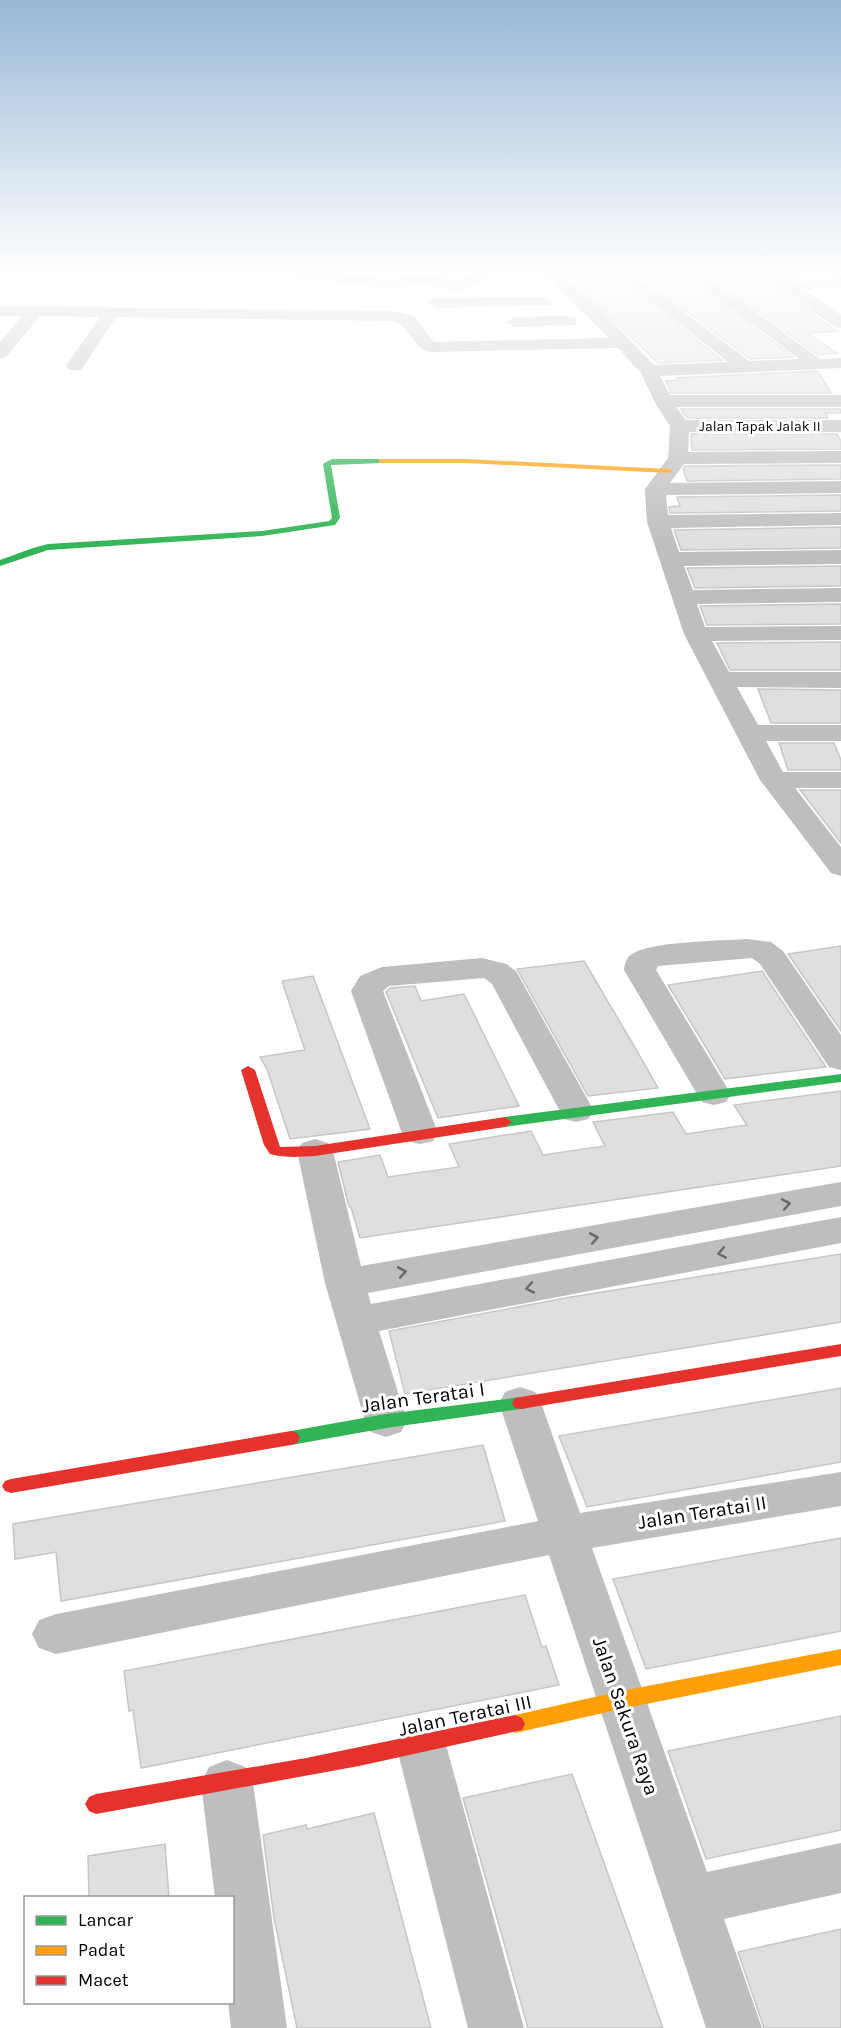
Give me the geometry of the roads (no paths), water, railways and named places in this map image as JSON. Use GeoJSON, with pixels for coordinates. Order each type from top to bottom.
{"type":"FeatureCollection","features":[{"type":"Feature","properties":{"kind":"street"},"geometry":{"type":"LineString","coordinates":[[75,366],[77,363]]}},
{"type":"Feature","properties":{"kind":"street"},"geometry":{"type":"LineString","coordinates":[[641,363],[649,371],[663,401],[680,426],[667,473],[658,522],[686,597],[696,634],[774,780],[841,867]]}},
{"type":"Feature","properties":{"kind":"street"},"geometry":{"type":"LineString","coordinates":[[740,363],[744,366]]}},
{"type":"Feature","properties":{"kind":"street"},"geometry":{"type":"LineString","coordinates":[[649,371],[841,363]]}},
{"type":"Feature","properties":{"kind":"street"},"geometry":{"type":"LineString","coordinates":[[663,401],[841,401]]}},
{"type":"Feature","properties":{"kind":"street","name":"Jalan Tapak Jalak II"},"geometry":{"type":"LineString","coordinates":[[680,426],[841,426]]}},
{"type":"Feature","properties":{"kind":"street"},"geometry":{"type":"LineString","coordinates":[[667,473],[841,457]]}},
{"type":"Feature","properties":{"kind":"street"},"geometry":{"type":"LineString","coordinates":[[0,563],[13,561],[44,548],[214,537],[332,523],[336,518],[327,464],[332,462],[467,461],[667,473],[841,487]]}},
{"type":"Feature","properties":{"kind":"street"},"geometry":{"type":"LineString","coordinates":[[658,522],[841,519]]}},
{"type":"Feature","properties":{"kind":"street"},"geometry":{"type":"LineString","coordinates":[[671,560],[841,557]]}},
{"type":"Feature","properties":{"kind":"street"},"geometry":{"type":"LineString","coordinates":[[686,597],[841,596]]}},
{"type":"Feature","properties":{"kind":"street"},"geometry":{"type":"LineString","coordinates":[[696,634],[841,633]]}},
{"type":"Feature","properties":{"kind":"street"},"geometry":{"type":"LineString","coordinates":[[721,679],[841,680]]}},
{"type":"Feature","properties":{"kind":"street"},"geometry":{"type":"LineString","coordinates":[[747,733],[841,733]]}},
{"type":"Feature","properties":{"kind":"street"},"geometry":{"type":"LineString","coordinates":[[774,780],[841,780]]}},
{"type":"Feature","properties":{"kind":"street"},"geometry":{"type":"LineString","coordinates":[[714,1094],[640,970],[641,962],[651,957],[747,948],[760,950],[772,958],[841,1060]]}},
{"type":"Feature","properties":{"kind":"street"},"geometry":{"type":"LineString","coordinates":[[420,1133],[367,992],[371,983],[382,977],[482,968],[495,971],[505,978],[576,1111]]}},
{"type":"Feature","properties":{"kind":"street"},"geometry":{"type":"LineString","coordinates":[[248,1070],[271,1145],[275,1151],[287,1153],[315,1151],[420,1133],[576,1111],[841,1078]]}},
{"type":"Feature","properties":{"kind":"street"},"geometry":{"type":"LineString","coordinates":[[315,1151],[345,1283],[386,1420]]}},
{"type":"Feature","properties":{"kind":"street"},"geometry":{"type":"LineString","coordinates":[[345,1283],[841,1194]]}},
{"type":"Feature","properties":{"kind":"street"},"geometry":{"type":"LineString","coordinates":[[356,1321],[841,1230]]}},
{"type":"Feature","properties":{"kind":"street","name":"Jalan Teratai I"},"geometry":{"type":"LineString","coordinates":[[11,1486],[386,1420],[520,1403],[841,1350]]}},
{"type":"Feature","properties":{"kind":"street","name":"Jalan Sakura Raya"},"geometry":{"type":"LineString","coordinates":[[520,1403],[734,2028]]}},
{"type":"Feature","properties":{"kind":"street","name":"Jalan Teratai II"},"geometry":{"type":"LineString","coordinates":[[56,1634],[564,1534],[841,1489]]}},
{"type":"Feature","properties":{"kind":"street","name":"Jalan Teratai III"},"geometry":{"type":"LineString","coordinates":[[96,1804],[227,1783],[422,1745],[621,1700],[841,1657]]}},
{"type":"Feature","properties":{"kind":"street"},"geometry":{"type":"LineString","coordinates":[[422,1745],[496,2028]]}},
{"type":"Feature","properties":{"kind":"street"},"geometry":{"type":"LineString","coordinates":[[227,1783],[260,2028]]}},
{"type":"Feature","properties":{"kind":"street"},"geometry":{"type":"LineString","coordinates":[[690,1901],[841,1868]]}}]}
